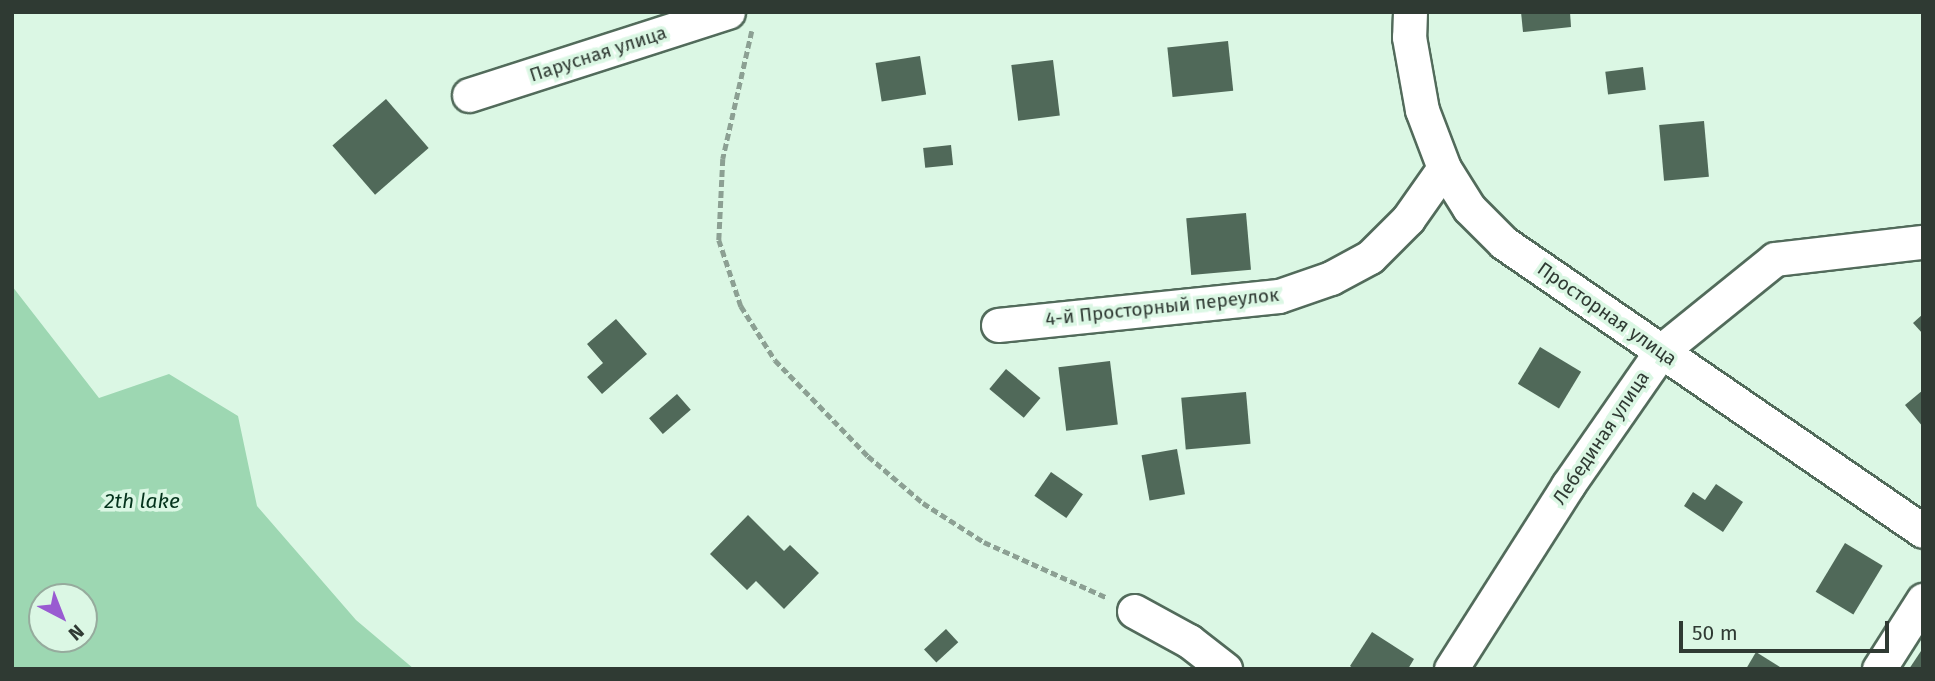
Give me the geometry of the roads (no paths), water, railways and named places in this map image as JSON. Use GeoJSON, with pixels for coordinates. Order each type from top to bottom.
{"type":"FeatureCollection","features":[{"type":"Feature","properties":{"kind":"street","name":"Просторная улица"},"geometry":{"type":"LineString","coordinates":[[1410,12],[1409,37],[1422,110],[1444,168],[1469,208],[1504,243],[1923,531]]}},
{"type":"Feature","properties":{"kind":"street","name":"Парусная улица"},"geometry":{"type":"LineString","coordinates":[[469,95],[741,16]]}},
{"type":"Feature","properties":{"kind":"street","name":"4-й Просторный переулок"},"geometry":{"type":"LineString","coordinates":[[998,325],[1279,296],[1331,278],[1370,257],[1408,219],[1444,168]]}},
{"type":"Feature","properties":{"kind":"street","name":"Лебединая улица"},"geometry":{"type":"LineString","coordinates":[[1451,669],[1568,485],[1661,351],[1775,259],[1923,242]]}},
{"type":"Feature","properties":{"kind":"street"},"geometry":{"type":"LineString","coordinates":[[1879,669],[1923,600]]}},
{"type":"Feature","properties":{"kind":"street"},"geometry":{"type":"LineString","coordinates":[[1134,611],[1189,641],[1225,669]]}},
{"type":"Feature","properties":{"kind":"water","name":"2th lake"},"geometry":{"type":"Polygon","coordinates":[[[12,286],[99,398],[169,374],[238,416],[257,506],[356,620],[414,669],[12,669],[12,286]]]}}]}
